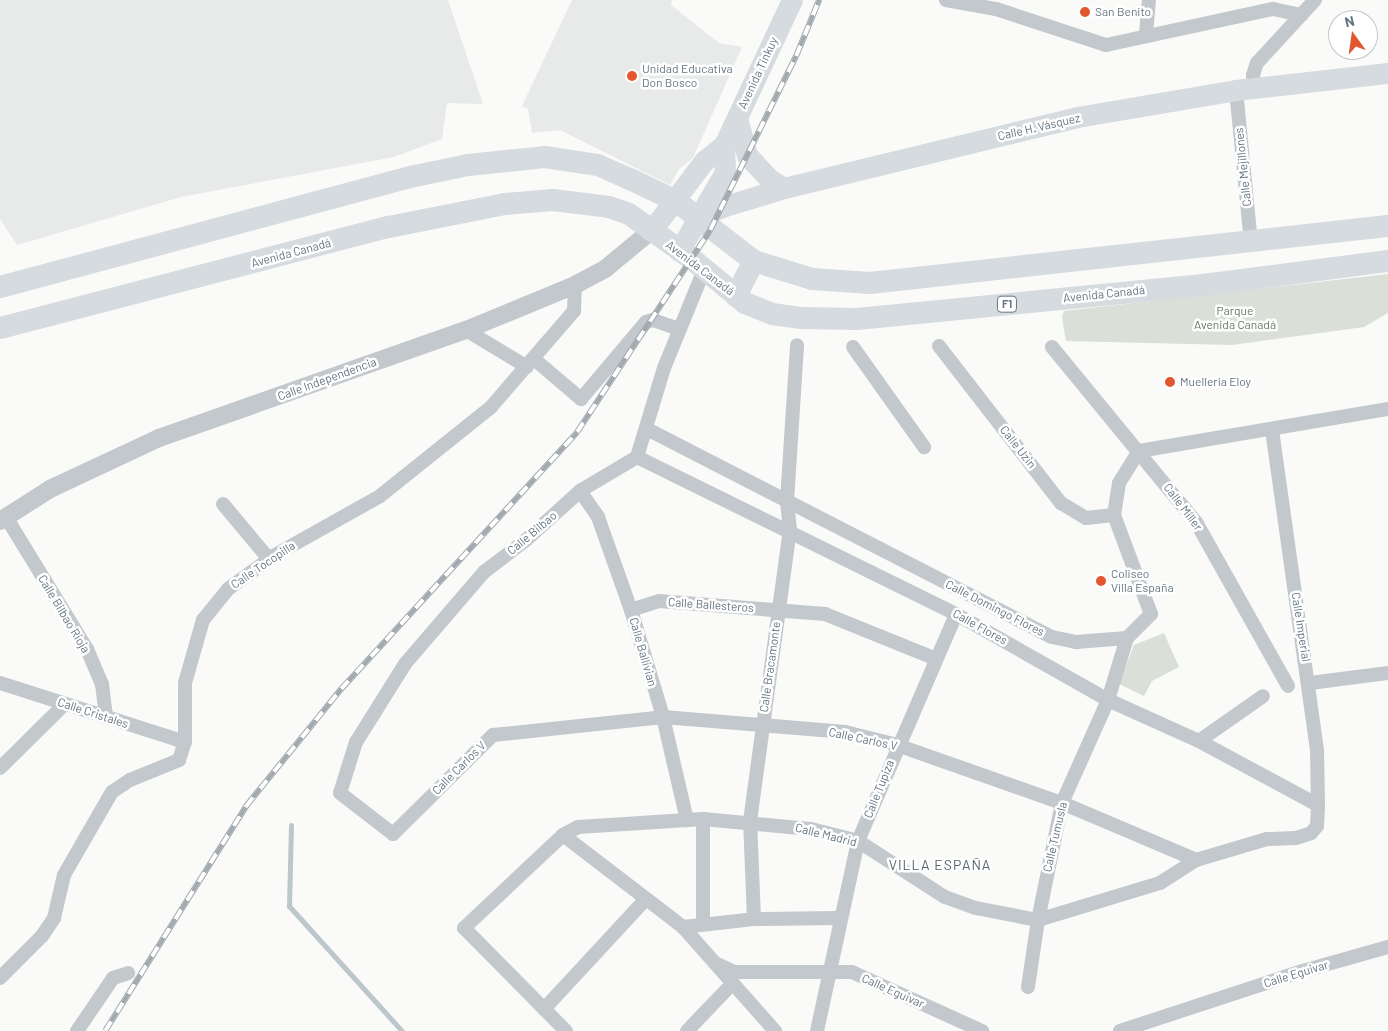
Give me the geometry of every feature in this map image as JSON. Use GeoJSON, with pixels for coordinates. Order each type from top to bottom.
{"type":"FeatureCollection","features":[{"type":"Feature","properties":{"kind":"highway"},"geometry":{"type":"LineString","coordinates":[[0,287],[415,176],[508,159],[545,157],[598,165],[676,202],[754,261],[812,279],[870,283],[1251,243],[1388,226]]}},
{"type":"Feature","properties":{"kind":"highway","name":"Avenida Canadá"},"geometry":{"type":"LineString","coordinates":[[0,328],[389,227],[505,204],[553,200],[609,206],[629,214],[736,296],[772,314],[856,319],[1203,285],[1388,261]]}},
{"type":"Feature","properties":{"kind":"highway"},"geometry":{"type":"LineString","coordinates":[[736,296],[754,261]]}},
{"type":"Feature","properties":{"kind":"main road","name":"Avenida Tinkuy"},"geometry":{"type":"LineString","coordinates":[[651,231],[676,202],[704,161],[724,145],[792,0]]}},
{"type":"Feature","properties":{"kind":"main road","name":"Calle H. Vásquez"},"geometry":{"type":"LineString","coordinates":[[698,219],[722,207],[784,188],[1077,117],[1245,89],[1388,73]]}},
{"type":"Feature","properties":{"kind":"main road"},"geometry":{"type":"LineString","coordinates":[[737,118],[747,155],[769,179],[784,188]]}},
{"type":"Feature","properties":{"kind":"main road","name":"Avenida Tinkuy"},"geometry":{"type":"LineString","coordinates":[[679,251],[725,172],[724,145]]}},
{"type":"Feature","properties":{"kind":"street"},"geometry":{"type":"LineString","coordinates":[[946,0],[998,5],[1106,45],[1146,34],[1273,9],[1301,14]]}},
{"type":"Feature","properties":{"kind":"street"},"geometry":{"type":"LineString","coordinates":[[1146,34],[1149,0]]}},
{"type":"Feature","properties":{"kind":"street","name":"Calle Mejillones"},"geometry":{"type":"LineString","coordinates":[[1251,243],[1245,89],[1257,63],[1315,0]]}},
{"type":"Feature","properties":{"kind":"street","name":"Calle Independencia"},"geometry":{"type":"LineString","coordinates":[[3,519],[50,489],[159,438],[466,330],[575,285],[605,269],[651,231]]}},
{"type":"Feature","properties":{"kind":"street"},"geometry":{"type":"LineString","coordinates":[[637,457],[664,368],[704,270]]}},
{"type":"Feature","properties":{"kind":"street","name":"Calle Tocopilla"},"geometry":{"type":"LineString","coordinates":[[0,978],[42,936],[54,918],[64,875],[112,792],[130,780],[179,760],[185,742],[185,683],[203,620],[228,589],[269,559],[380,496],[491,407],[574,311],[575,285]]}},
{"type":"Feature","properties":{"kind":"street"},"geometry":{"type":"LineString","coordinates":[[466,330],[530,363],[582,398],[646,322],[653,320],[679,329]]}},
{"type":"Feature","properties":{"kind":"street","name":"Calle Bracamonte"},"geometry":{"type":"LineString","coordinates":[[754,919],[750,821],[790,530],[787,501],[797,345]]}},
{"type":"Feature","properties":{"kind":"street","name":"Calle Uzin"},"geometry":{"type":"LineString","coordinates":[[939,346],[1062,503],[1086,518],[1114,515]]}},
{"type":"Feature","properties":{"kind":"street"},"geometry":{"type":"LineString","coordinates":[[853,347],[924,447]]}},
{"type":"Feature","properties":{"kind":"street","name":"Calle Miller"},"geometry":{"type":"LineString","coordinates":[[1052,347],[1196,522],[1288,686]]}},
{"type":"Feature","properties":{"kind":"street"},"geometry":{"type":"LineString","coordinates":[[1127,638],[1151,614],[1114,515],[1119,483],[1139,451],[1388,410]]}},
{"type":"Feature","properties":{"kind":"street","name":"Calle Domingo Flores"},"geometry":{"type":"LineString","coordinates":[[647,429],[1052,638],[1076,642],[1127,638]]}},
{"type":"Feature","properties":{"kind":"street","name":"Calle Imperial"},"geometry":{"type":"LineString","coordinates":[[1196,860],[1267,839],[1296,838],[1311,833],[1317,826],[1317,750],[1310,684],[1272,429]]}},
{"type":"Feature","properties":{"kind":"street","name":"Calle Bilbao"},"geometry":{"type":"LineString","coordinates":[[393,834],[340,793],[356,742],[405,664],[484,572],[526,540],[580,491],[637,457]]}},
{"type":"Feature","properties":{"kind":"street","name":"Calle Flores"},"geometry":{"type":"LineString","coordinates":[[637,457],[790,530],[956,614],[1108,700],[1199,741],[1318,805]]}},
{"type":"Feature","properties":{"kind":"street","name":"Calle Ballivian"},"geometry":{"type":"LineString","coordinates":[[580,491],[598,517],[631,610],[663,717],[687,820]]}},
{"type":"Feature","properties":{"kind":"street"},"geometry":{"type":"LineString","coordinates":[[223,504],[269,559]]}},
{"type":"Feature","properties":{"kind":"street","name":"Calle Bilbao Rioja"},"geometry":{"type":"LineString","coordinates":[[3,519],[87,649],[102,684],[106,717]]}},
{"type":"Feature","properties":{"kind":"street","name":"Calle Ballesteros"},"geometry":{"type":"LineString","coordinates":[[631,610],[659,601],[825,614],[934,658]]}},
{"type":"Feature","properties":{"kind":"street","name":"Calle Tupiza"},"geometry":{"type":"LineString","coordinates":[[817,1031],[839,918],[858,841],[934,658],[956,614]]}},
{"type":"Feature","properties":{"kind":"street","name":"Calle Tumusla"},"geometry":{"type":"LineString","coordinates":[[1028,987],[1038,920],[1062,803],[1108,700],[1127,638]]}},
{"type":"Feature","properties":{"kind":"street"},"geometry":{"type":"LineString","coordinates":[[1310,684],[1388,673]]}},
{"type":"Feature","properties":{"kind":"street","name":"Calle Cristales"},"geometry":{"type":"LineString","coordinates":[[0,683],[185,742]]}},
{"type":"Feature","properties":{"kind":"street"},"geometry":{"type":"LineString","coordinates":[[1199,741],[1263,696]]}},
{"type":"Feature","properties":{"kind":"street"},"geometry":{"type":"LineString","coordinates":[[0,768],[65,704]]}},
{"type":"Feature","properties":{"kind":"street","name":"Calle Carlos V"},"geometry":{"type":"LineString","coordinates":[[393,834],[493,736],[663,717],[845,732],[897,745],[1062,803],[1196,860]]}},
{"type":"Feature","properties":{"kind":"street"},"geometry":{"type":"LineString","coordinates":[[702,924],[703,819]]}},
{"type":"Feature","properties":{"kind":"street","name":"Calle Madrid"},"geometry":{"type":"LineString","coordinates":[[544,1009],[464,928],[563,835],[578,827],[703,819],[750,821],[811,829],[858,841],[945,897],[976,908],[1038,920],[1160,883],[1196,860]]}},
{"type":"Feature","properties":{"kind":"street"},"geometry":{"type":"LineString","coordinates":[[563,835],[682,928],[731,985],[775,1031]]}},
{"type":"Feature","properties":{"kind":"street"},"geometry":{"type":"LineString","coordinates":[[566,1031],[544,1009],[646,899]]}},
{"type":"Feature","properties":{"kind":"street"},"geometry":{"type":"LineString","coordinates":[[682,928],[754,919],[839,918]]}},
{"type":"Feature","properties":{"kind":"street","name":"Calle Eguivar"},"geometry":{"type":"LineString","coordinates":[[1120,1031],[1303,971],[1388,947]]}},
{"type":"Feature","properties":{"kind":"street","name":"Calle Eguivar"},"geometry":{"type":"LineString","coordinates":[[712,961],[734,972],[852,972],[982,1031]]}},
{"type":"Feature","properties":{"kind":"street"},"geometry":{"type":"LineString","coordinates":[[77,1031],[113,978],[128,973]]}},
{"type":"Feature","properties":{"kind":"street"},"geometry":{"type":"LineString","coordinates":[[687,1031],[731,985]]}},
{"type":"Feature","properties":{"kind":"shaded area"},"geometry":{"type":"Polygon","coordinates":[[[0,0],[448,0],[483,104],[447,103],[442,139],[394,157],[181,197],[17,245],[0,219],[0,0]]]}},
{"type":"Feature","properties":{"kind":"shaded area","name":"Unidad Educativa Don Bosco"},"geometry":{"type":"Polygon","coordinates":[[[572,0],[672,0],[671,5],[719,43],[742,47],[693,158],[680,168],[670,185],[560,130],[532,133],[528,109],[522,106],[572,0]]]}},
{"type":"Feature","properties":{"kind":"green space","name":"Parque Avenida Canadá"},"geometry":{"type":"Polygon","coordinates":[[[1388,274],[1388,313],[1364,327],[1232,345],[1066,341],[1062,317],[1064,311],[1388,274]]]}},
{"type":"Feature","properties":{"kind":"green space"},"geometry":{"type":"Polygon","coordinates":[[[1164,633],[1179,667],[1152,681],[1144,696],[1119,684],[1134,645],[1164,633]]]}},
{"type":"Feature","properties":{"kind":"waterway"},"geometry":{"type":"LineString","coordinates":[[291,825],[289,906],[402,1031]]}},
{"type":"Feature","properties":{"kind":"railway"},"geometry":{"type":"LineString","coordinates":[[105,1031],[246,806],[341,689],[577,432],[710,230],[796,56],[819,0]]}},
{"type":"Feature","properties":{"kind":"place","name":"San Benito"},"geometry":{"type":"Point","coordinates":[1085,12]}},
{"type":"Feature","properties":{"kind":"place","name":"Unidad Educativa Don Bosco"},"geometry":{"type":"Point","coordinates":[632,76]}},
{"type":"Feature","properties":{"kind":"place","name":"Muelleria Eloy"},"geometry":{"type":"Point","coordinates":[1170,382]}},
{"type":"Feature","properties":{"kind":"place","name":"Coliseo Villa España"},"geometry":{"type":"Point","coordinates":[1101,581]}},
{"type":"Feature","properties":{"kind":"district","name":"VILLA ESPAÑA"},"geometry":{"type":"Point","coordinates":[940,865]}}]}
